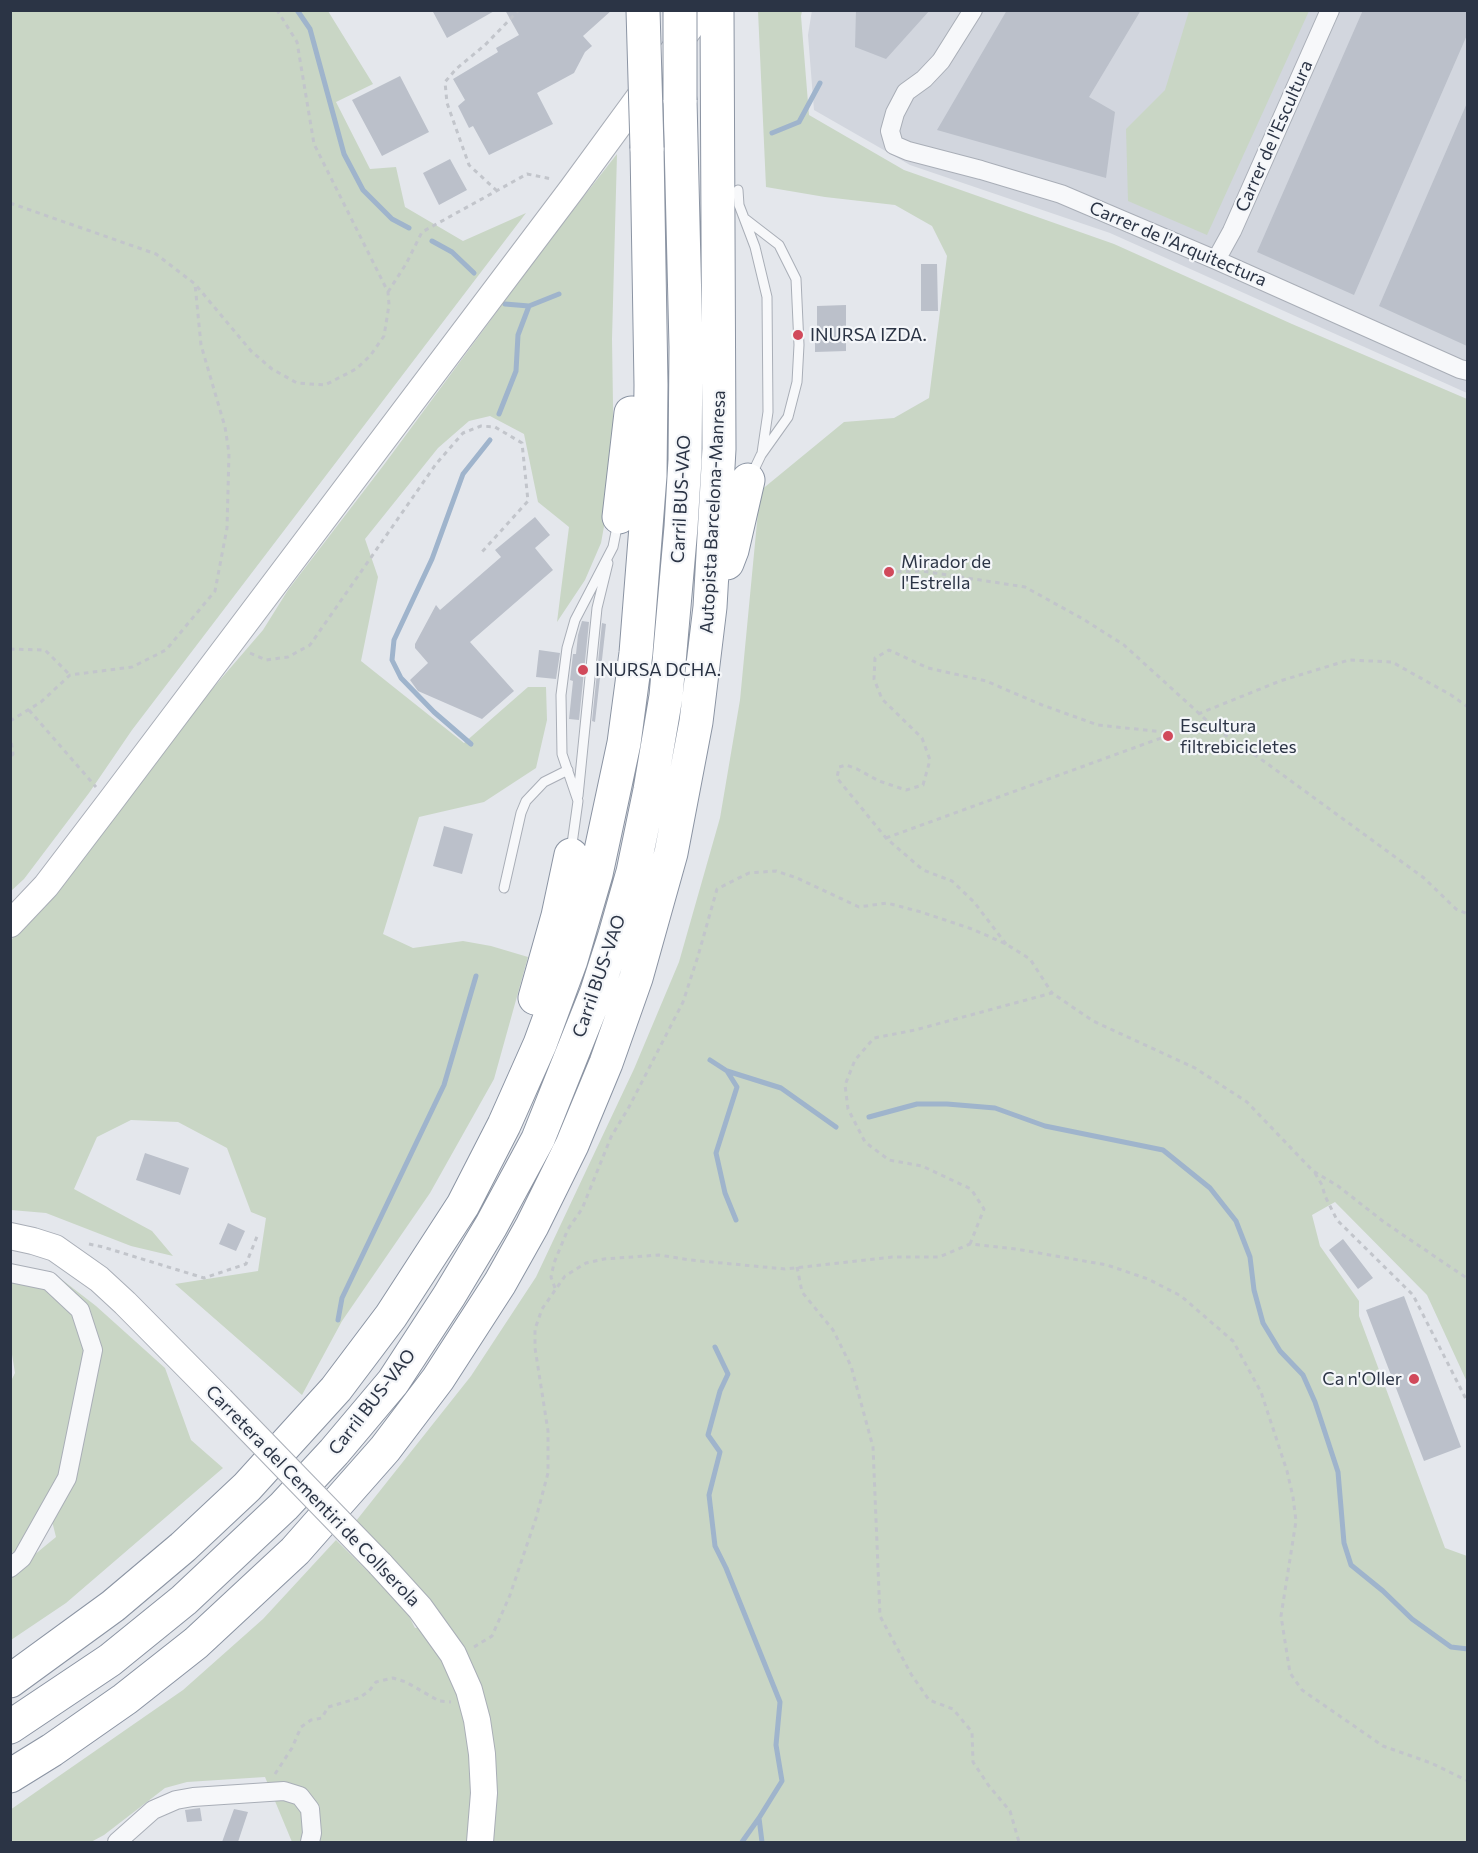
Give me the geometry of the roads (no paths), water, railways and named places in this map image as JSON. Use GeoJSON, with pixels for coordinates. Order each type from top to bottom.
{"type":"FeatureCollection","features":[{"type":"Feature","properties":{"kind":"highway"},"geometry":{"type":"LineString","coordinates":[[10,1681],[106,1612],[215,1518],[307,1423],[336,1389],[391,1316],[457,1214],[484,1166],[540,1044],[571,960],[596,874],[624,743],[636,654],[645,564],[650,476],[650,254],[644,10]]}},
{"type":"Feature","properties":{"kind":"highway","name":"Carril BUS-VAO"},"geometry":{"type":"LineString","coordinates":[[10,1727],[110,1660],[184,1600],[284,1506],[334,1452],[393,1382],[491,1226],[538,1139],[596,994],[633,872],[650,790],[666,696],[681,527],[685,460],[686,347],[680,10]]}},
{"type":"Feature","properties":{"kind":"highway"},"geometry":{"type":"LineString","coordinates":[[722,28],[737,95],[741,204]]}},
{"type":"Feature","properties":{"kind":"highway","name":"Autopista Barcelona-Manresa"},"geometry":{"type":"LineString","coordinates":[[10,1776],[62,1743],[163,1671],[240,1604],[295,1551],[385,1449],[438,1379],[488,1304],[532,1226],[572,1145],[606,1063],[636,978],[670,853],[696,722],[710,607],[719,438],[722,28]]}},
{"type":"Feature","properties":{"kind":"highway"},"geometry":{"type":"LineString","coordinates":[[616,532],[631,423],[633,370],[650,254]]}},
{"type":"Feature","properties":{"kind":"highway"},"geometry":{"type":"LineString","coordinates":[[710,607],[732,550],[755,468]]}},
{"type":"Feature","properties":{"kind":"highway"},"geometry":{"type":"LineString","coordinates":[[484,1166],[522,1035],[541,981],[571,855]]}},
{"type":"Feature","properties":{"kind":"main road"},"geometry":{"type":"LineString","coordinates":[[10,924],[46,886],[572,189],[703,10]]}},
{"type":"Feature","properties":{"kind":"main road","name":"Carretera del Cementiri de Collserola"},"geometry":{"type":"LineString","coordinates":[[10,1236],[55,1248],[99,1279],[221,1400],[420,1608],[453,1654],[471,1696],[477,1719],[484,1793],[480,1842]]}},
{"type":"Feature","properties":{"kind":"street","name":"Carrer de l'Arquitectura"},"geometry":{"type":"LineString","coordinates":[[974,10],[941,61],[924,79],[906,92],[895,112],[890,131],[894,145],[908,151],[1061,194],[1467,371]]}},
{"type":"Feature","properties":{"kind":"street","name":"Carrer de l'Escultura"},"geometry":{"type":"LineString","coordinates":[[1216,260],[1232,231],[1330,10]]}},
{"type":"Feature","properties":{"kind":"street"},"geometry":{"type":"LineString","coordinates":[[10,1272],[49,1281],[80,1310],[93,1350],[67,1478],[22,1558],[10,1568]]}},
{"type":"Feature","properties":{"kind":"street"},"geometry":{"type":"LineString","coordinates":[[117,1842],[153,1810],[176,1800],[265,1791],[284,1791],[300,1796],[310,1809],[312,1833],[310,1842]]}},
{"type":"Feature","properties":{"kind":"lane"},"geometry":{"type":"LineString","coordinates":[[741,204],[779,245],[796,279],[799,345],[797,382],[788,417],[755,468]]}},
{"type":"Feature","properties":{"kind":"lane"},"geometry":{"type":"LineString","coordinates":[[741,204],[755,247],[767,297],[768,412],[755,468]]}},
{"type":"Feature","properties":{"kind":"lane"},"geometry":{"type":"LineString","coordinates":[[578,801],[562,754],[561,695],[567,648],[574,620],[616,532]]}},
{"type":"Feature","properties":{"kind":"lane"},"geometry":{"type":"LineString","coordinates":[[571,855],[597,608],[616,532]]}},
{"type":"Feature","properties":{"kind":"lane"},"geometry":{"type":"LineString","coordinates":[[504,888],[521,813],[526,801],[544,782],[567,770]]}},
{"type":"Feature","properties":{"kind":"waterway"},"geometry":{"type":"LineString","coordinates":[[297,10],[310,29],[344,154],[363,190],[392,219],[409,228]]}},
{"type":"Feature","properties":{"kind":"waterway"},"geometry":{"type":"LineString","coordinates":[[772,133],[799,122],[820,83]]}},
{"type":"Feature","properties":{"kind":"waterway"},"geometry":{"type":"LineString","coordinates":[[432,241],[452,252],[474,273]]}},
{"type":"Feature","properties":{"kind":"waterway"},"geometry":{"type":"LineString","coordinates":[[505,304],[529,306],[559,294]]}},
{"type":"Feature","properties":{"kind":"waterway"},"geometry":{"type":"LineString","coordinates":[[499,414],[516,371],[518,335],[529,306]]}},
{"type":"Feature","properties":{"kind":"waterway"},"geometry":{"type":"LineString","coordinates":[[471,744],[434,712],[401,678],[392,660],[394,640],[432,559],[463,474],[490,440]]}},
{"type":"Feature","properties":{"kind":"waterway"},"geometry":{"type":"LineString","coordinates":[[338,1320],[342,1298],[444,1085],[476,976]]}},
{"type":"Feature","properties":{"kind":"waterway"},"geometry":{"type":"LineString","coordinates":[[710,1060],[727,1071],[781,1088],[836,1127]]}},
{"type":"Feature","properties":{"kind":"waterway"},"geometry":{"type":"LineString","coordinates":[[727,1071],[737,1087],[716,1153],[725,1193],[736,1220]]}},
{"type":"Feature","properties":{"kind":"waterway"},"geometry":{"type":"LineString","coordinates":[[869,1117],[917,1104],[995,1108],[1045,1126],[1163,1150],[1210,1188],[1236,1221],[1250,1257],[1254,1290],[1263,1323],[1280,1351],[1303,1375],[1315,1402],[1338,1472],[1344,1543],[1351,1565],[1412,1619],[1451,1647],[1468,1649]]}},
{"type":"Feature","properties":{"kind":"waterway"},"geometry":{"type":"LineString","coordinates":[[715,1347],[728,1374],[720,1391],[708,1435],[720,1452],[709,1495],[715,1546],[780,1702],[776,1745],[782,1781],[759,1818],[762,1842]]}},
{"type":"Feature","properties":{"kind":"waterway"},"geometry":{"type":"LineString","coordinates":[[742,1842],[759,1818]]}},
{"type":"Feature","properties":{"kind":"place","name":"INURSA IZDA."},"geometry":{"type":"Point","coordinates":[798,335]}},
{"type":"Feature","properties":{"kind":"place","name":"Mirador de l'Estrella"},"geometry":{"type":"Point","coordinates":[889,572]}},
{"type":"Feature","properties":{"kind":"place","name":"INURSA DCHA."},"geometry":{"type":"Point","coordinates":[583,670]}},
{"type":"Feature","properties":{"kind":"place","name":"Escultura filtrebicicletes"},"geometry":{"type":"Point","coordinates":[1168,736]}},
{"type":"Feature","properties":{"kind":"place","name":"Ca n'Oller"},"geometry":{"type":"Point","coordinates":[1414,1379]}}]}
